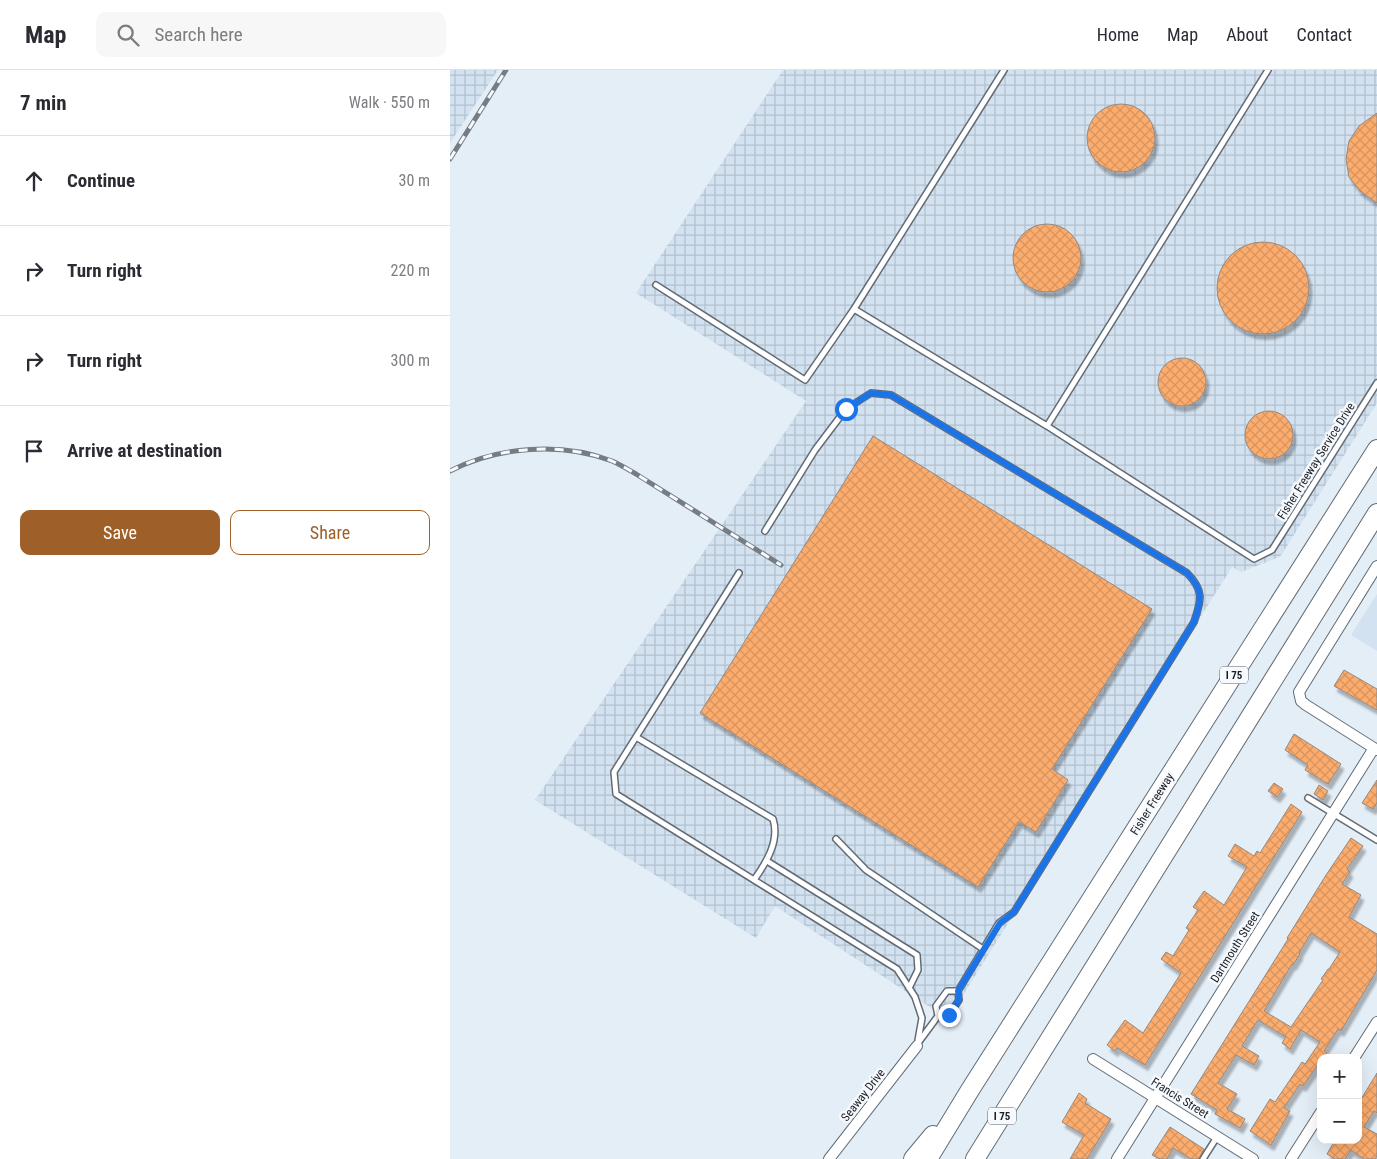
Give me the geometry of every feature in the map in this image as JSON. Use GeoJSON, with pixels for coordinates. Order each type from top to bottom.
{"type":"FeatureCollection","features":[{"type":"Feature","properties":{"kind":"highway","name":"Fisher Freeway"},"geometry":{"type":"LineString","coordinates":[[928,1159],[1377,449]]}},
{"type":"Feature","properties":{"kind":"highway","name":"I 75"},"geometry":{"type":"LineString","coordinates":[[975,1159],[1377,513]]}},
{"type":"Feature","properties":{"kind":"highway"},"geometry":{"type":"LineString","coordinates":[[913,1159],[970,1090]]}},
{"type":"Feature","properties":{"kind":"street"},"geometry":{"type":"LineString","coordinates":[[1376,749],[1306,705],[1300,697],[1301,687],[1377,566]]}},
{"type":"Feature","properties":{"kind":"street","name":"Dartmouth Street"},"geometry":{"type":"LineString","coordinates":[[1117,1159],[1333,814],[1376,749]]}},
{"type":"Feature","properties":{"kind":"street"},"geometry":{"type":"LineString","coordinates":[[1357,1054],[1377,1022]]}},
{"type":"Feature","properties":{"kind":"street","name":"Seaway Drive"},"geometry":{"type":"LineString","coordinates":[[830,1159],[917,1046]]}},
{"type":"Feature","properties":{"kind":"street","name":"Francis Street"},"geometry":{"type":"LineString","coordinates":[[1093,1059],[1253,1159]]}},
{"type":"Feature","properties":{"kind":"street"},"geometry":{"type":"LineString","coordinates":[[1291,1159],[1317,1118]]}},
{"type":"Feature","properties":{"kind":"lane"},"geometry":{"type":"LineString","coordinates":[[656,285],[805,380],[854,309],[1004,70]]}},
{"type":"Feature","properties":{"kind":"lane"},"geometry":{"type":"LineString","coordinates":[[854,309],[1047,426],[1268,70]]}},
{"type":"Feature","properties":{"kind":"lane","name":"Fisher Freeway Service Drive"},"geometry":{"type":"LineString","coordinates":[[1047,426],[1254,558],[1272,550],[1377,383]]}},
{"type":"Feature","properties":{"kind":"lane"},"geometry":{"type":"LineString","coordinates":[[765,531],[815,450],[846,409],[871,393],[891,395],[1178,568],[1193,579],[1199,592],[1201,602],[1194,622],[1014,912],[1000,923],[983,949],[958,991],[959,1000],[949,1015],[938,1016]]}},
{"type":"Feature","properties":{"kind":"lane"},"geometry":{"type":"LineString","coordinates":[[739,573],[614,772],[616,794],[897,969],[915,997],[922,1018],[917,1046]]}},
{"type":"Feature","properties":{"kind":"lane"},"geometry":{"type":"LineString","coordinates":[[636,737],[773,819],[776,830],[767,861],[754,880]]}},
{"type":"Feature","properties":{"kind":"lane"},"geometry":{"type":"LineString","coordinates":[[1308,798],[1377,840]]}},
{"type":"Feature","properties":{"kind":"lane"},"geometry":{"type":"LineString","coordinates":[[836,838],[866,870],[983,949]]}},
{"type":"Feature","properties":{"kind":"lane"},"geometry":{"type":"LineString","coordinates":[[767,861],[917,955],[918,970],[909,988]]}},
{"type":"Feature","properties":{"kind":"lane"},"geometry":{"type":"LineString","coordinates":[[917,1046],[938,1016],[936,1006],[947,991],[958,991]]}},
{"type":"Feature","properties":{"kind":"lane"},"geometry":{"type":"LineString","coordinates":[[1203,1159],[1217,1137]]}},
{"type":"Feature","properties":{"kind":"shaded area"},"geometry":{"type":"Polygon","coordinates":[[[450,70],[498,70],[450,143],[450,70]]]}},
{"type":"Feature","properties":{"kind":"shaded area"},"geometry":{"type":"Polygon","coordinates":[[[783,70],[1377,70],[1377,403],[1280,557],[1241,572],[1232,567],[948,1019],[775,906],[756,938],[535,800],[806,401],[636,293],[783,70]]]}},
{"type":"Feature","properties":{"kind":"shaded area"},"geometry":{"type":"Polygon","coordinates":[[[1377,594],[1377,651],[1351,635],[1377,594]]]}},
{"type":"Feature","properties":{"kind":"building"},"geometry":{"type":"Polygon","coordinates":[[[1121,104],[1134,107],[1145,114],[1152,125],[1155,138],[1152,151],[1145,162],[1134,169],[1121,172],[1108,169],[1097,162],[1090,151],[1087,138],[1090,125],[1097,114],[1108,107],[1121,104]]]}},
{"type":"Feature","properties":{"kind":"building"},"geometry":{"type":"Polygon","coordinates":[[[1377,113],[1377,203],[1360,191],[1349,177],[1346,159],[1349,141],[1359,126],[1377,113]]]}},
{"type":"Feature","properties":{"kind":"building"},"geometry":{"type":"Polygon","coordinates":[[[1047,224],[1060,227],[1071,234],[1078,245],[1081,258],[1078,271],[1071,282],[1060,289],[1047,292],[1034,289],[1023,282],[1016,271],[1013,258],[1016,245],[1023,234],[1034,227],[1047,224]]]}},
{"type":"Feature","properties":{"kind":"building"},"geometry":{"type":"Polygon","coordinates":[[[1263,242],[1280,246],[1295,256],[1305,271],[1309,288],[1305,305],[1295,320],[1280,330],[1263,334],[1246,330],[1231,320],[1221,305],[1217,288],[1221,271],[1231,256],[1246,246],[1263,242]]]}},
{"type":"Feature","properties":{"kind":"building"},"geometry":{"type":"Polygon","coordinates":[[[1177,358],[1187,358],[1199,365],[1206,377],[1206,387],[1199,399],[1187,406],[1177,406],[1169,402],[1162,395],[1158,387],[1158,377],[1162,369],[1169,362],[1177,358]]]}},
{"type":"Feature","properties":{"kind":"building"},"geometry":{"type":"Polygon","coordinates":[[[1264,411],[1274,411],[1286,418],[1293,430],[1293,440],[1286,452],[1274,459],[1264,459],[1256,455],[1249,448],[1245,440],[1245,430],[1249,422],[1256,415],[1264,411]]]}},
{"type":"Feature","properties":{"kind":"building"},"geometry":{"type":"Polygon","coordinates":[[[873,436],[1152,609],[1052,769],[1068,780],[1036,832],[1019,822],[978,887],[700,713],[873,436]]]}},
{"type":"Feature","properties":{"kind":"building"},"geometry":{"type":"Polygon","coordinates":[[[1344,670],[1377,689],[1377,710],[1334,686],[1344,670]]]}},
{"type":"Feature","properties":{"kind":"building"},"geometry":{"type":"Polygon","coordinates":[[[1294,734],[1341,764],[1328,784],[1305,770],[1308,765],[1285,750],[1294,734]]]}},
{"type":"Feature","properties":{"kind":"building"},"geometry":{"type":"Polygon","coordinates":[[[1377,780],[1377,803],[1373,809],[1362,803],[1377,780]]]}},
{"type":"Feature","properties":{"kind":"building"},"geometry":{"type":"Polygon","coordinates":[[[1274,783],[1283,789],[1277,797],[1268,791],[1274,783]]]}},
{"type":"Feature","properties":{"kind":"building"},"geometry":{"type":"Polygon","coordinates":[[[1319,785],[1328,791],[1323,800],[1314,794],[1319,785]]]}},
{"type":"Feature","properties":{"kind":"building"},"geometry":{"type":"Polygon","coordinates":[[[1291,804],[1302,812],[1145,1065],[1117,1048],[1115,1051],[1107,1045],[1125,1020],[1143,1033],[1181,973],[1161,959],[1166,952],[1173,956],[1189,930],[1186,928],[1198,910],[1193,907],[1204,891],[1224,905],[1247,867],[1228,856],[1235,844],[1254,856],[1257,851],[1260,853],[1291,804]]]}},
{"type":"Feature","properties":{"kind":"building"},"geometry":{"type":"Polygon","coordinates":[[[1351,838],[1363,846],[1347,869],[1350,872],[1342,884],[1361,895],[1349,917],[1377,934],[1377,970],[1341,1031],[1338,1029],[1324,1051],[1326,1054],[1317,1054],[1317,1066],[1303,1086],[1300,1084],[1284,1108],[1290,1111],[1271,1145],[1250,1131],[1270,1099],[1275,1102],[1302,1062],[1305,1064],[1320,1042],[1301,1030],[1290,1049],[1282,1043],[1286,1037],[1258,1020],[1242,1046],[1259,1056],[1254,1065],[1236,1055],[1218,1083],[1237,1094],[1227,1109],[1245,1119],[1240,1128],[1215,1114],[1217,1110],[1191,1094],[1351,838]],[[1311,933],[1264,1011],[1291,1027],[1340,952],[1311,933]]]}},
{"type":"Feature","properties":{"kind":"building"},"geometry":{"type":"Polygon","coordinates":[[[1377,1073],[1377,1113],[1374,1111],[1364,1127],[1377,1134],[1377,1156],[1375,1159],[1364,1159],[1351,1150],[1345,1159],[1335,1159],[1327,1154],[1333,1144],[1362,1144],[1362,1097],[1377,1073]]]}},
{"type":"Feature","properties":{"kind":"building"},"geometry":{"type":"Polygon","coordinates":[[[1079,1093],[1087,1099],[1085,1103],[1111,1119],[1087,1159],[1070,1159],[1084,1135],[1062,1122],[1079,1093]]]}},
{"type":"Feature","properties":{"kind":"building"},"geometry":{"type":"Polygon","coordinates":[[[1170,1127],[1204,1149],[1199,1159],[1191,1159],[1173,1148],[1167,1159],[1160,1159],[1152,1155],[1170,1127]]]}},
{"type":"Feature","properties":{"kind":"railway"},"geometry":{"type":"LineString","coordinates":[[450,159],[506,70]]}},
{"type":"Feature","properties":{"kind":"railway"},"geometry":{"type":"LineString","coordinates":[[450,471],[489,456],[509,452],[551,449],[593,455],[612,461],[636,474],[781,565]]}},
{"type":"Feature","properties":{"kind":"route"},"geometry":{"type":"LineString","coordinates":[[846,409],[871,393],[891,395],[1187,573],[1193,579],[1201,602],[1194,622],[1014,912],[1000,923],[958,991],[959,1000],[949,1015]]}}]}
